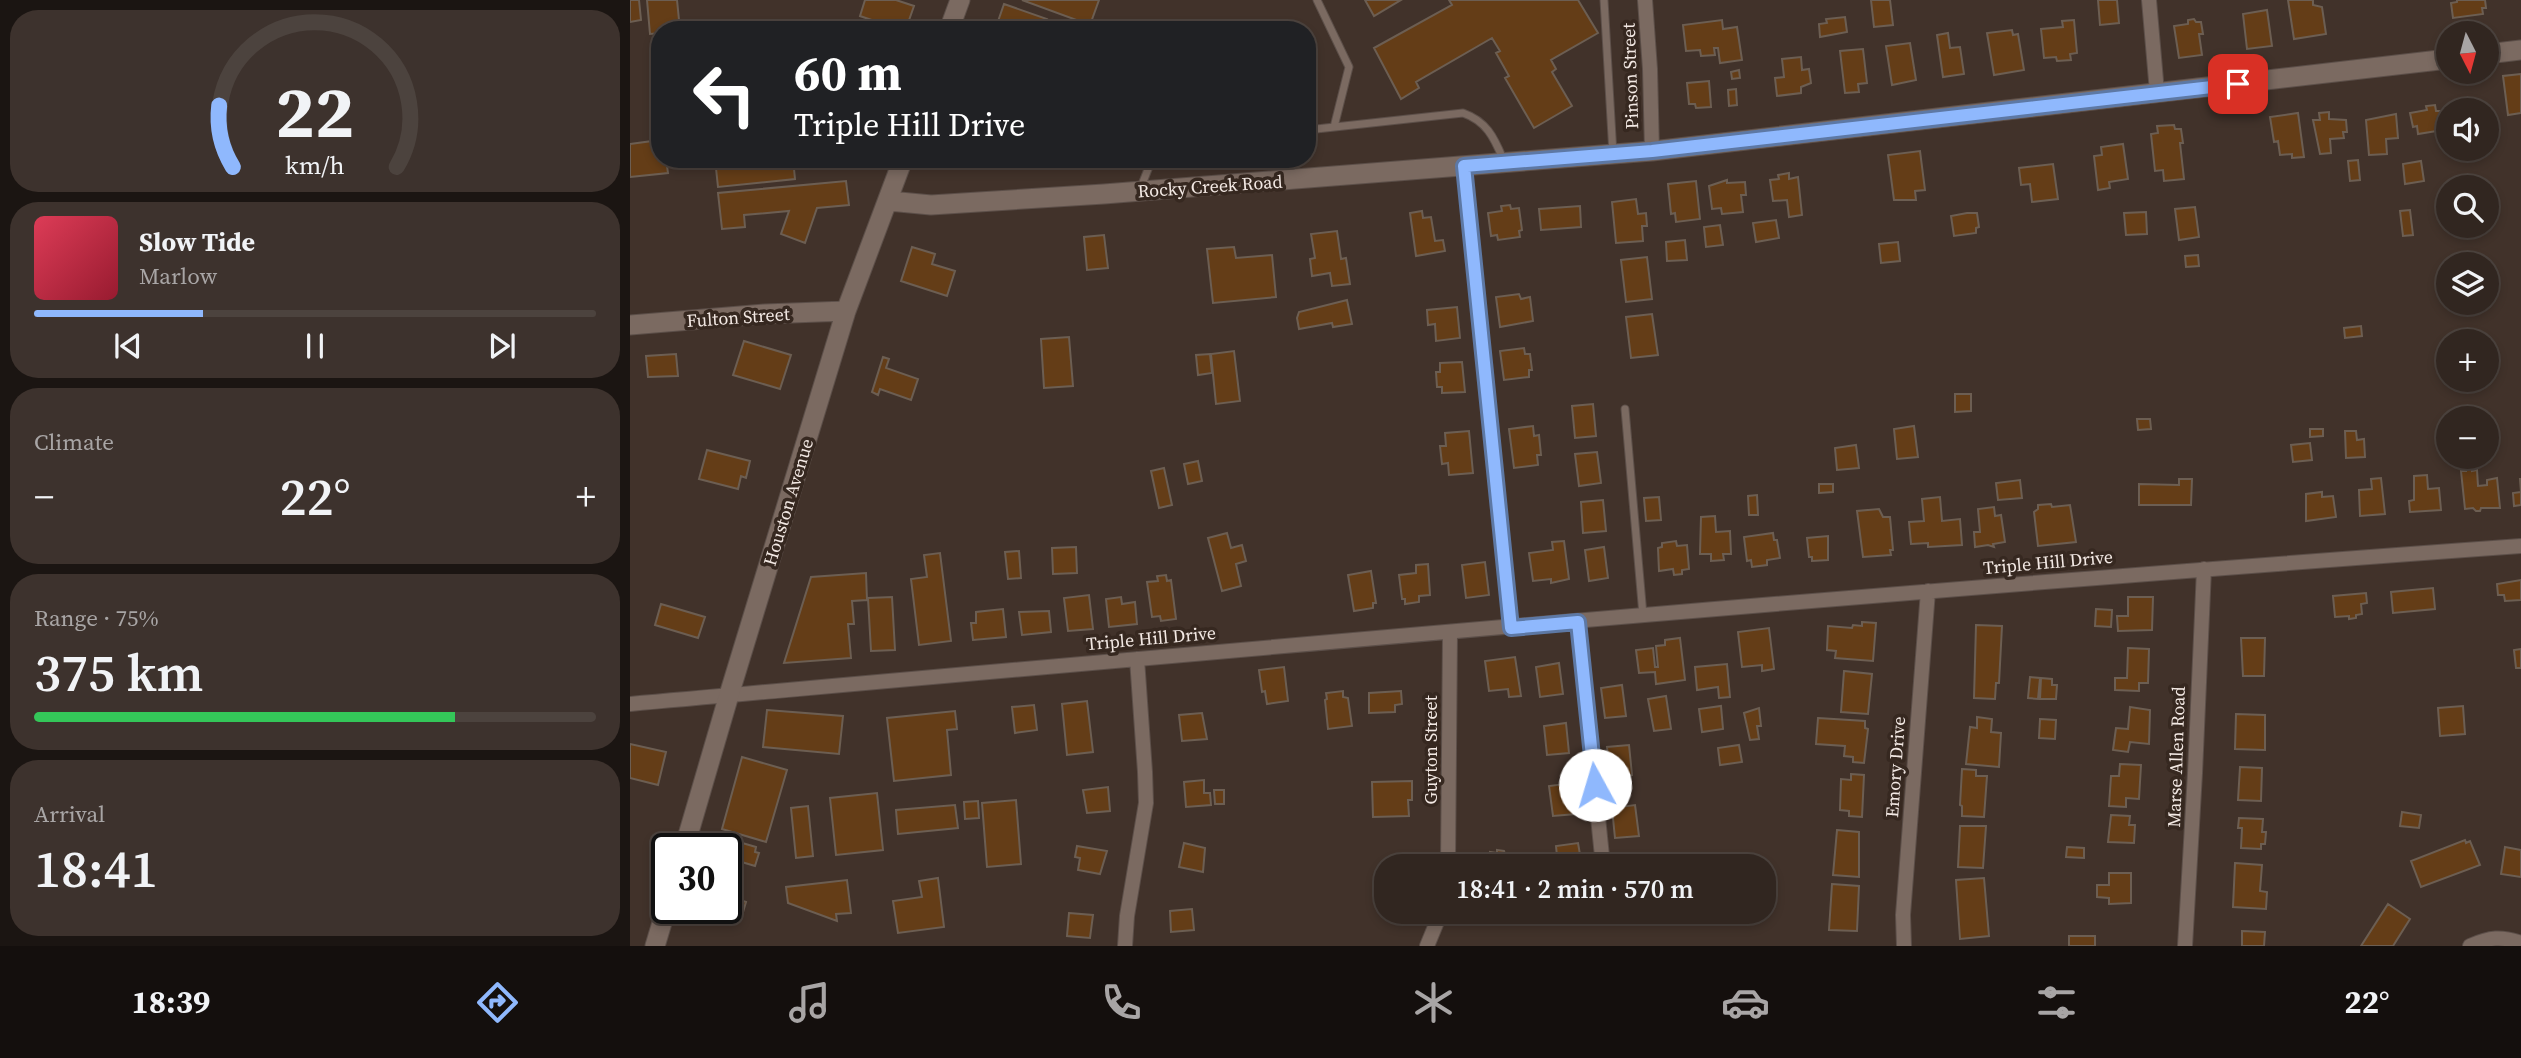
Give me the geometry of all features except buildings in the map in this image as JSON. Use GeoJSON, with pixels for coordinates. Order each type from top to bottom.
{"type":"FeatureCollection","features":[{"type":"Feature","properties":{"kind":"street"},"geometry":{"type":"LineString","coordinates":[[952,21],[960,0]]}},
{"type":"Feature","properties":{"kind":"street","name":"Pinson Street"},"geometry":{"type":"LineString","coordinates":[[1645,0],[1652,151]]}},
{"type":"Feature","properties":{"kind":"street"},"geometry":{"type":"LineString","coordinates":[[2149,0],[2157,92]]}},
{"type":"Feature","properties":{"kind":"street"},"geometry":{"type":"LineString","coordinates":[[2499,53],[2521,50]]}},
{"type":"Feature","properties":{"kind":"street","name":"Rocky Creek Road"},"geometry":{"type":"LineString","coordinates":[[889,201],[931,205],[1613,155],[2436,60]]}},
{"type":"Feature","properties":{"kind":"street"},"geometry":{"type":"LineString","coordinates":[[1464,166],[1511,628]]}},
{"type":"Feature","properties":{"kind":"street","name":"Houston Avenue"},"geometry":{"type":"LineString","coordinates":[[689,833],[846,311],[900,168]]}},
{"type":"Feature","properties":{"kind":"street","name":"Fulton Street"},"geometry":{"type":"LineString","coordinates":[[630,325],[765,314],[846,311]]}},
{"type":"Feature","properties":{"kind":"street","name":"Triple Hill Drive"},"geometry":{"type":"LineString","coordinates":[[630,704],[1928,591],[2521,546]]}},
{"type":"Feature","properties":{"kind":"street","name":"Marse Allen Road"},"geometry":{"type":"LineString","coordinates":[[2185,946],[2204,569]]}},
{"type":"Feature","properties":{"kind":"street","name":"Emory Drive"},"geometry":{"type":"LineString","coordinates":[[1904,946],[1903,915],[1928,591]]}},
{"type":"Feature","properties":{"kind":"street"},"geometry":{"type":"LineString","coordinates":[[1578,622],[1602,854]]}},
{"type":"Feature","properties":{"kind":"street","name":"Guyton Street"},"geometry":{"type":"LineString","coordinates":[[1448,854],[1450,633]]}},
{"type":"Feature","properties":{"kind":"street"},"geometry":{"type":"LineString","coordinates":[[1125,946],[1127,916],[1146,803],[1137,659]]}},
{"type":"Feature","properties":{"kind":"street"},"geometry":{"type":"LineString","coordinates":[[655,946],[662,924]]}},
{"type":"Feature","properties":{"kind":"street"},"geometry":{"type":"LineString","coordinates":[[1427,946],[1436,924]]}},
{"type":"Feature","properties":{"kind":"street"},"geometry":{"type":"LineString","coordinates":[[2470,946],[2483,940],[2504,937],[2521,943]]}},
{"type":"Feature","properties":{"kind":"lane"},"geometry":{"type":"LineString","coordinates":[[1317,0],[1349,67],[1334,127]]}},
{"type":"Feature","properties":{"kind":"lane"},"geometry":{"type":"LineString","coordinates":[[1604,0],[1613,155]]}},
{"type":"Feature","properties":{"kind":"lane"},"geometry":{"type":"LineString","coordinates":[[1316,129],[1463,113],[1486,126],[1495,139],[1504,163]]}},
{"type":"Feature","properties":{"kind":"lane"},"geometry":{"type":"LineString","coordinates":[[1140,191],[1149,168]]}},
{"type":"Feature","properties":{"kind":"lane"},"geometry":{"type":"LineString","coordinates":[[1625,409],[1643,616]]}},
{"type":"Feature","properties":{"kind":"route"},"geometry":{"type":"LineString","coordinates":[[1595,785],[1578,622],[1511,628],[1464,166],[1652,151],[2238,84]]}}]}
